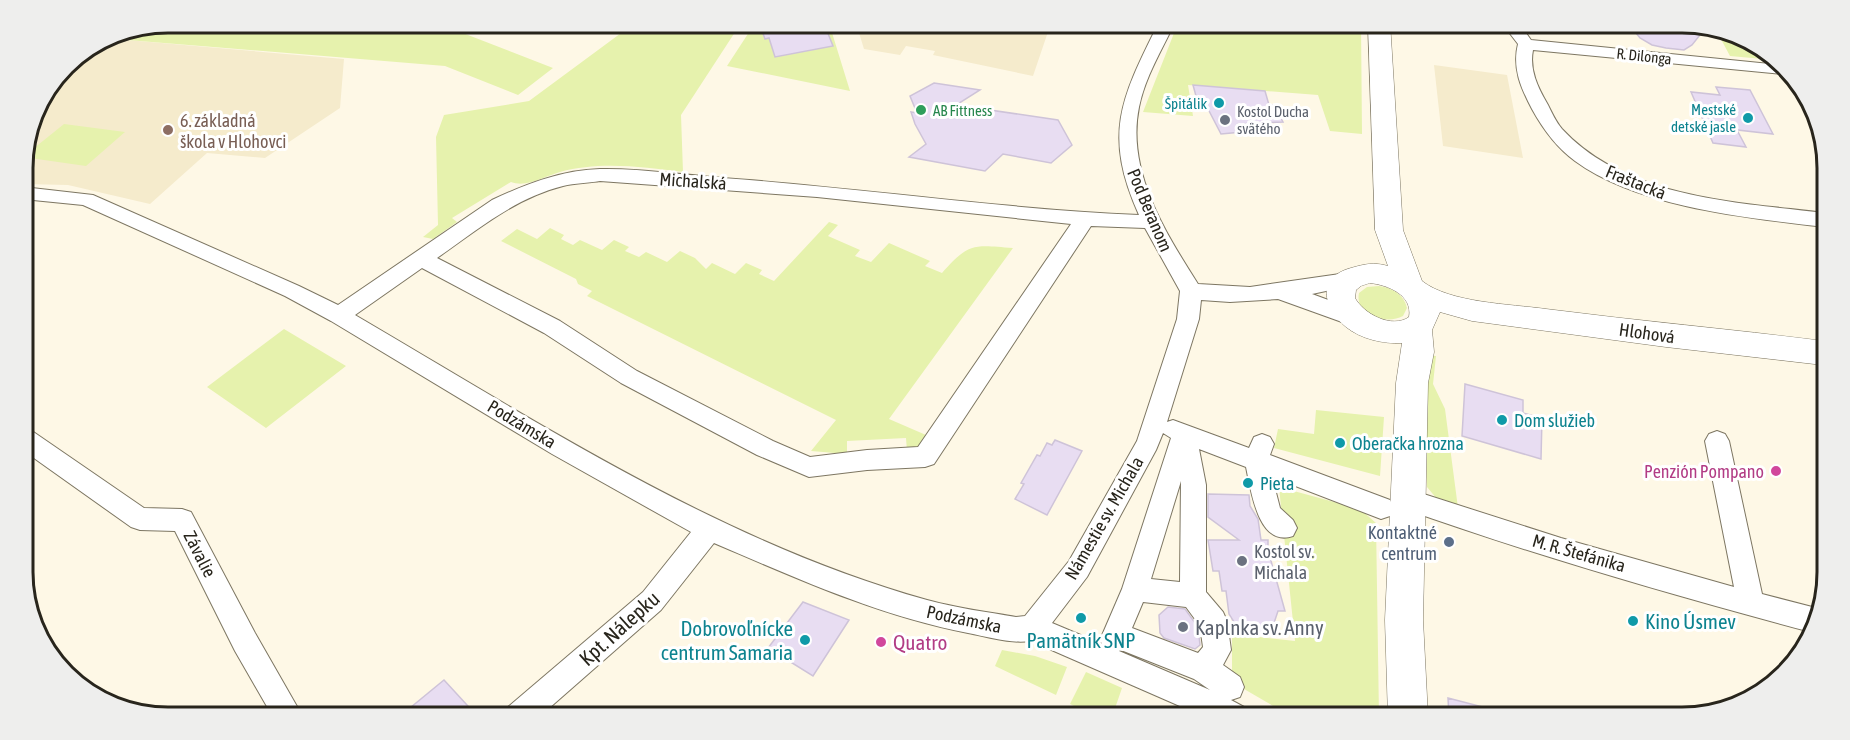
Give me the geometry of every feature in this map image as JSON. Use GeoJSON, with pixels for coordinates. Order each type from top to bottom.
{"type":"FeatureCollection","features":[{"type":"Feature","properties":{"kind":"main road"},"geometry":{"type":"LineString","coordinates":[[1380,33],[1389,230],[1418,306],[1418,352],[1395,504],[1404,620],[1408,707]]}},
{"type":"Feature","properties":{"kind":"main road"},"geometry":{"type":"LineString","coordinates":[[1389,230],[1340,294],[1345,310],[1363,323],[1396,356],[1412,382]]}},
{"type":"Feature","properties":{"kind":"main road"},"geometry":{"type":"LineString","coordinates":[[1353,277],[1382,274],[1418,306]]}},
{"type":"Feature","properties":{"kind":"main road","name":"Hlohová"},"geometry":{"type":"LineString","coordinates":[[1363,323],[1396,333],[1418,306],[1472,310],[1666,336],[1817,352]]}},
{"type":"Feature","properties":{"kind":"street","name":"Pod Beranom"},"geometry":{"type":"LineString","coordinates":[[1161,33],[1151,50],[1127,120],[1127,152],[1136,183],[1153,222],[1191,291]]}},
{"type":"Feature","properties":{"kind":"street"},"geometry":{"type":"LineString","coordinates":[[1518,33],[1526,44]]}},
{"type":"Feature","properties":{"kind":"street","name":"R. Dilonga"},"geometry":{"type":"LineString","coordinates":[[1526,44],[1775,70]]}},
{"type":"Feature","properties":{"kind":"street","name":"Fraštacká"},"geometry":{"type":"LineString","coordinates":[[1526,44],[1521,61],[1539,112],[1577,153],[1610,172],[1649,189],[1698,203],[1817,219]]}},
{"type":"Feature","properties":{"kind":"street","name":"Michalská"},"geometry":{"type":"LineString","coordinates":[[339,315],[499,205],[526,192],[582,176],[671,178],[1085,219],[1153,222]]}},
{"type":"Feature","properties":{"kind":"street","name":"Podzámska"},"geometry":{"type":"LineString","coordinates":[[33,194],[86,199],[165,232],[339,315],[560,447],[710,529],[833,581],[928,613],[1016,630],[1032,628]]}},
{"type":"Feature","properties":{"kind":"street"},"geometry":{"type":"LineString","coordinates":[[421,258],[552,327],[629,377],[765,448],[809,468],[867,459],[925,457],[1085,219]]}},
{"type":"Feature","properties":{"kind":"street"},"geometry":{"type":"LineString","coordinates":[[1191,291],[1211,295],[1273,292],[1353,277]]}},
{"type":"Feature","properties":{"kind":"street","name":"Námestie sv. Michala"},"geometry":{"type":"LineString","coordinates":[[1032,628],[1078,569],[1148,443],[1188,319],[1191,291]]}},
{"type":"Feature","properties":{"kind":"street"},"geometry":{"type":"LineString","coordinates":[[1273,292],[1314,302],[1363,323]]}},
{"type":"Feature","properties":{"kind":"street"},"geometry":{"type":"LineString","coordinates":[[1218,658],[1213,621],[1193,596],[1194,485],[1184,428],[1259,452],[1395,504]]}},
{"type":"Feature","properties":{"kind":"street","name":"Námestie sv. Michala"},"geometry":{"type":"LineString","coordinates":[[1184,428],[1135,589],[1115,637],[1218,658],[1230,687]]}},
{"type":"Feature","properties":{"kind":"street"},"geometry":{"type":"LineString","coordinates":[[1717,441],[1751,604]]}},
{"type":"Feature","properties":{"kind":"street","name":"Závalie"},"geometry":{"type":"LineString","coordinates":[[33,444],[140,519],[182,520],[245,642],[283,707]]}},
{"type":"Feature","properties":{"kind":"street"},"geometry":{"type":"LineString","coordinates":[[1259,452],[1269,513],[1284,528]]}},
{"type":"Feature","properties":{"kind":"street"},"geometry":{"type":"LineString","coordinates":[[1166,488],[1194,485]]}},
{"type":"Feature","properties":{"kind":"street","name":"M. R. Štefánika"},"geometry":{"type":"LineString","coordinates":[[1395,504],[1468,520],[1751,604],[1809,619]]}},
{"type":"Feature","properties":{"kind":"street","name":"Kpt. Nálepku"},"geometry":{"type":"LineString","coordinates":[[530,707],[652,601],[710,529]]}},
{"type":"Feature","properties":{"kind":"street"},"geometry":{"type":"LineString","coordinates":[[1135,589],[1193,596]]}},
{"type":"Feature","properties":{"kind":"street"},"geometry":{"type":"LineString","coordinates":[[1032,628],[1214,707]]}},
{"type":"Feature","properties":{"kind":"shaded area"},"geometry":{"type":"Polygon","coordinates":[[[859,33],[1048,33],[1033,76],[933,55],[935,51],[906,46],[900,55],[864,49],[859,33]]]}},
{"type":"Feature","properties":{"kind":"shaded area","name":"6. základná škola v Hlohovci"},"geometry":{"type":"Polygon","coordinates":[[[125,40],[344,59],[340,108],[265,158],[207,153],[150,204],[68,185],[33,184],[33,159],[40,124],[56,93],[72,72],[100,51],[116,43],[125,40]]]}},
{"type":"Feature","properties":{"kind":"shaded area"},"geometry":{"type":"Polygon","coordinates":[[[1434,65],[1507,75],[1523,158],[1443,146],[1434,65]]]}},
{"type":"Feature","properties":{"kind":"green space"},"geometry":{"type":"Polygon","coordinates":[[[168,33],[463,33],[553,68],[518,95],[445,66],[125,40],[150,34],[168,33]]]}},
{"type":"Feature","properties":{"kind":"green space"},"geometry":{"type":"Polygon","coordinates":[[[621,33],[734,33],[681,115],[683,172],[606,166],[560,172],[530,183],[511,182],[452,218],[457,222],[433,239],[423,237],[438,225],[436,137],[444,115],[529,101],[621,33]]]}},
{"type":"Feature","properties":{"kind":"green space"},"geometry":{"type":"Polygon","coordinates":[[[748,33],[832,33],[850,91],[727,66],[748,33]]]}},
{"type":"Feature","properties":{"kind":"green space"},"geometry":{"type":"Polygon","coordinates":[[[1174,33],[1361,33],[1362,134],[1330,131],[1318,95],[1188,85],[1193,116],[1143,112],[1174,33]]]}},
{"type":"Feature","properties":{"kind":"green space"},"geometry":{"type":"Polygon","coordinates":[[[1721,39],[1742,47],[1761,59],[1730,56],[1721,39]]]}},
{"type":"Feature","properties":{"kind":"green space"},"geometry":{"type":"Polygon","coordinates":[[[64,124],[125,132],[86,166],[33,158],[35,147],[64,124]]]}},
{"type":"Feature","properties":{"kind":"green space"},"geometry":{"type":"Polygon","coordinates":[[[829,222],[838,225],[828,236],[860,250],[855,256],[871,262],[889,243],[930,261],[925,266],[942,273],[959,256],[973,248],[989,246],[1013,248],[889,419],[926,435],[916,450],[907,451],[906,438],[847,441],[847,454],[811,451],[836,420],[587,296],[592,291],[578,284],[576,279],[501,241],[517,229],[537,239],[550,228],[564,235],[561,239],[573,245],[580,240],[602,250],[614,240],[629,247],[625,251],[639,257],[646,252],[667,262],[680,251],[695,258],[706,269],[712,263],[735,274],[746,263],[762,270],[759,274],[774,281],[829,222]]]}},
{"type":"Feature","properties":{"kind":"green space"},"geometry":{"type":"Polygon","coordinates":[[[1379,286],[1393,290],[1400,295],[1407,308],[1403,316],[1396,319],[1381,319],[1367,313],[1362,308],[1359,293],[1367,287],[1379,286]]]}},
{"type":"Feature","properties":{"kind":"green space"},"geometry":{"type":"Polygon","coordinates":[[[284,329],[346,366],[266,428],[207,387],[284,329]]]}},
{"type":"Feature","properties":{"kind":"green space"},"geometry":{"type":"Polygon","coordinates":[[[1424,355],[1436,356],[1433,384],[1445,409],[1458,508],[1437,499],[1427,487],[1424,355]]]}},
{"type":"Feature","properties":{"kind":"green space"},"geometry":{"type":"Polygon","coordinates":[[[1316,410],[1384,417],[1380,476],[1274,448],[1278,429],[1314,434],[1316,410]]]}},
{"type":"Feature","properties":{"kind":"green space"},"geometry":{"type":"Polygon","coordinates":[[[1279,487],[1360,509],[1376,523],[1379,707],[1275,707],[1232,682],[1232,634],[1295,641],[1279,487]]]}},
{"type":"Feature","properties":{"kind":"green space"},"geometry":{"type":"Polygon","coordinates":[[[1002,650],[1035,656],[1067,667],[1056,695],[995,666],[1002,650]]]}},
{"type":"Feature","properties":{"kind":"green space"},"geometry":{"type":"Polygon","coordinates":[[[1086,672],[1122,688],[1115,707],[1076,707],[1070,704],[1086,672]]]}},
{"type":"Feature","properties":{"kind":"building"},"geometry":{"type":"Polygon","coordinates":[[[763,33],[828,33],[833,46],[775,57],[769,38],[765,39],[763,33]]]}},
{"type":"Feature","properties":{"kind":"building"},"geometry":{"type":"Polygon","coordinates":[[[1636,33],[1700,35],[1692,45],[1684,50],[1652,45],[1636,33]]]}},
{"type":"Feature","properties":{"kind":"building"},"geometry":{"type":"Polygon","coordinates":[[[934,83],[980,90],[956,105],[1058,120],[1072,145],[1051,163],[1003,154],[985,171],[909,157],[926,144],[911,112],[917,113],[910,96],[934,83]]]}},
{"type":"Feature","properties":{"kind":"building"},"geometry":{"type":"Polygon","coordinates":[[[1193,85],[1265,91],[1269,105],[1274,105],[1283,122],[1238,124],[1242,132],[1221,134],[1207,107],[1199,107],[1193,85]]]}},
{"type":"Feature","properties":{"kind":"building","name":"Mestské detské jasle"},"geometry":{"type":"Polygon","coordinates":[[[1716,87],[1750,90],[1773,134],[1737,130],[1746,147],[1713,143],[1691,92],[1720,95],[1716,87]]]}},
{"type":"Feature","properties":{"kind":"building","name":"Dom služieb"},"geometry":{"type":"Polygon","coordinates":[[[1465,384],[1523,400],[1523,413],[1542,418],[1541,459],[1462,436],[1465,384]]]}},
{"type":"Feature","properties":{"kind":"building"},"geometry":{"type":"Polygon","coordinates":[[[1055,440],[1082,451],[1047,515],[1015,499],[1037,455],[1040,456],[1047,443],[1052,445],[1055,440]]]}},
{"type":"Feature","properties":{"kind":"building","name":"Kostol sv. Michala"},"geometry":{"type":"Polygon","coordinates":[[[1208,494],[1249,495],[1250,506],[1258,519],[1261,540],[1268,540],[1268,550],[1285,611],[1278,611],[1272,629],[1256,634],[1237,627],[1229,614],[1226,591],[1222,591],[1219,571],[1213,571],[1208,540],[1239,540],[1208,517],[1208,494]]]}},
{"type":"Feature","properties":{"kind":"building","name":"Dobrovoľnícke centrum Samaria"},"geometry":{"type":"Polygon","coordinates":[[[803,602],[849,620],[813,676],[768,648],[803,602]]]}},
{"type":"Feature","properties":{"kind":"building","name":"Kaplnka sv. Anny"},"geometry":{"type":"Polygon","coordinates":[[[1168,607],[1185,609],[1198,627],[1200,645],[1195,649],[1164,638],[1160,633],[1159,615],[1168,607]]]}},
{"type":"Feature","properties":{"kind":"building"},"geometry":{"type":"Polygon","coordinates":[[[444,680],[469,707],[411,707],[444,680]]]}},
{"type":"Feature","properties":{"kind":"building"},"geometry":{"type":"Polygon","coordinates":[[[1448,698],[1483,707],[1448,707],[1448,698]]]}},
{"type":"Feature","properties":{"kind":"place","name":"Špitálik"},"geometry":{"type":"Point","coordinates":[1219,103]}},
{"type":"Feature","properties":{"kind":"place","name":"AB Fittness"},"geometry":{"type":"Point","coordinates":[921,110]}},
{"type":"Feature","properties":{"kind":"place","name":"Mestské detské jasle"},"geometry":{"type":"Point","coordinates":[1748,118]}},
{"type":"Feature","properties":{"kind":"place","name":"Kostol Ducha svätého"},"geometry":{"type":"Point","coordinates":[1225,120]}},
{"type":"Feature","properties":{"kind":"place","name":"6. základná škola v Hlohovci"},"geometry":{"type":"Point","coordinates":[168,130]}},
{"type":"Feature","properties":{"kind":"place","name":"Dom služieb"},"geometry":{"type":"Point","coordinates":[1502,420]}},
{"type":"Feature","properties":{"kind":"place","name":"Oberačka hrozna"},"geometry":{"type":"Point","coordinates":[1340,443]}},
{"type":"Feature","properties":{"kind":"place","name":"Penzión Pompano"},"geometry":{"type":"Point","coordinates":[1776,471]}},
{"type":"Feature","properties":{"kind":"place","name":"Pieta"},"geometry":{"type":"Point","coordinates":[1248,483]}},
{"type":"Feature","properties":{"kind":"place","name":"Kontaktné centrum"},"geometry":{"type":"Point","coordinates":[1449,542]}},
{"type":"Feature","properties":{"kind":"place","name":"Kostol sv. Michala"},"geometry":{"type":"Point","coordinates":[1242,561]}},
{"type":"Feature","properties":{"kind":"place","name":"Pamätník SNP"},"geometry":{"type":"Point","coordinates":[1081,618]}},
{"type":"Feature","properties":{"kind":"place","name":"Kino Úsmev"},"geometry":{"type":"Point","coordinates":[1633,621]}},
{"type":"Feature","properties":{"kind":"place","name":"Kaplnka sv. Anny"},"geometry":{"type":"Point","coordinates":[1183,627]}},
{"type":"Feature","properties":{"kind":"place","name":"Dobrovoľnícke centrum Samaria"},"geometry":{"type":"Point","coordinates":[805,640]}},
{"type":"Feature","properties":{"kind":"place","name":"Quatro"},"geometry":{"type":"Point","coordinates":[881,642]}}]}
